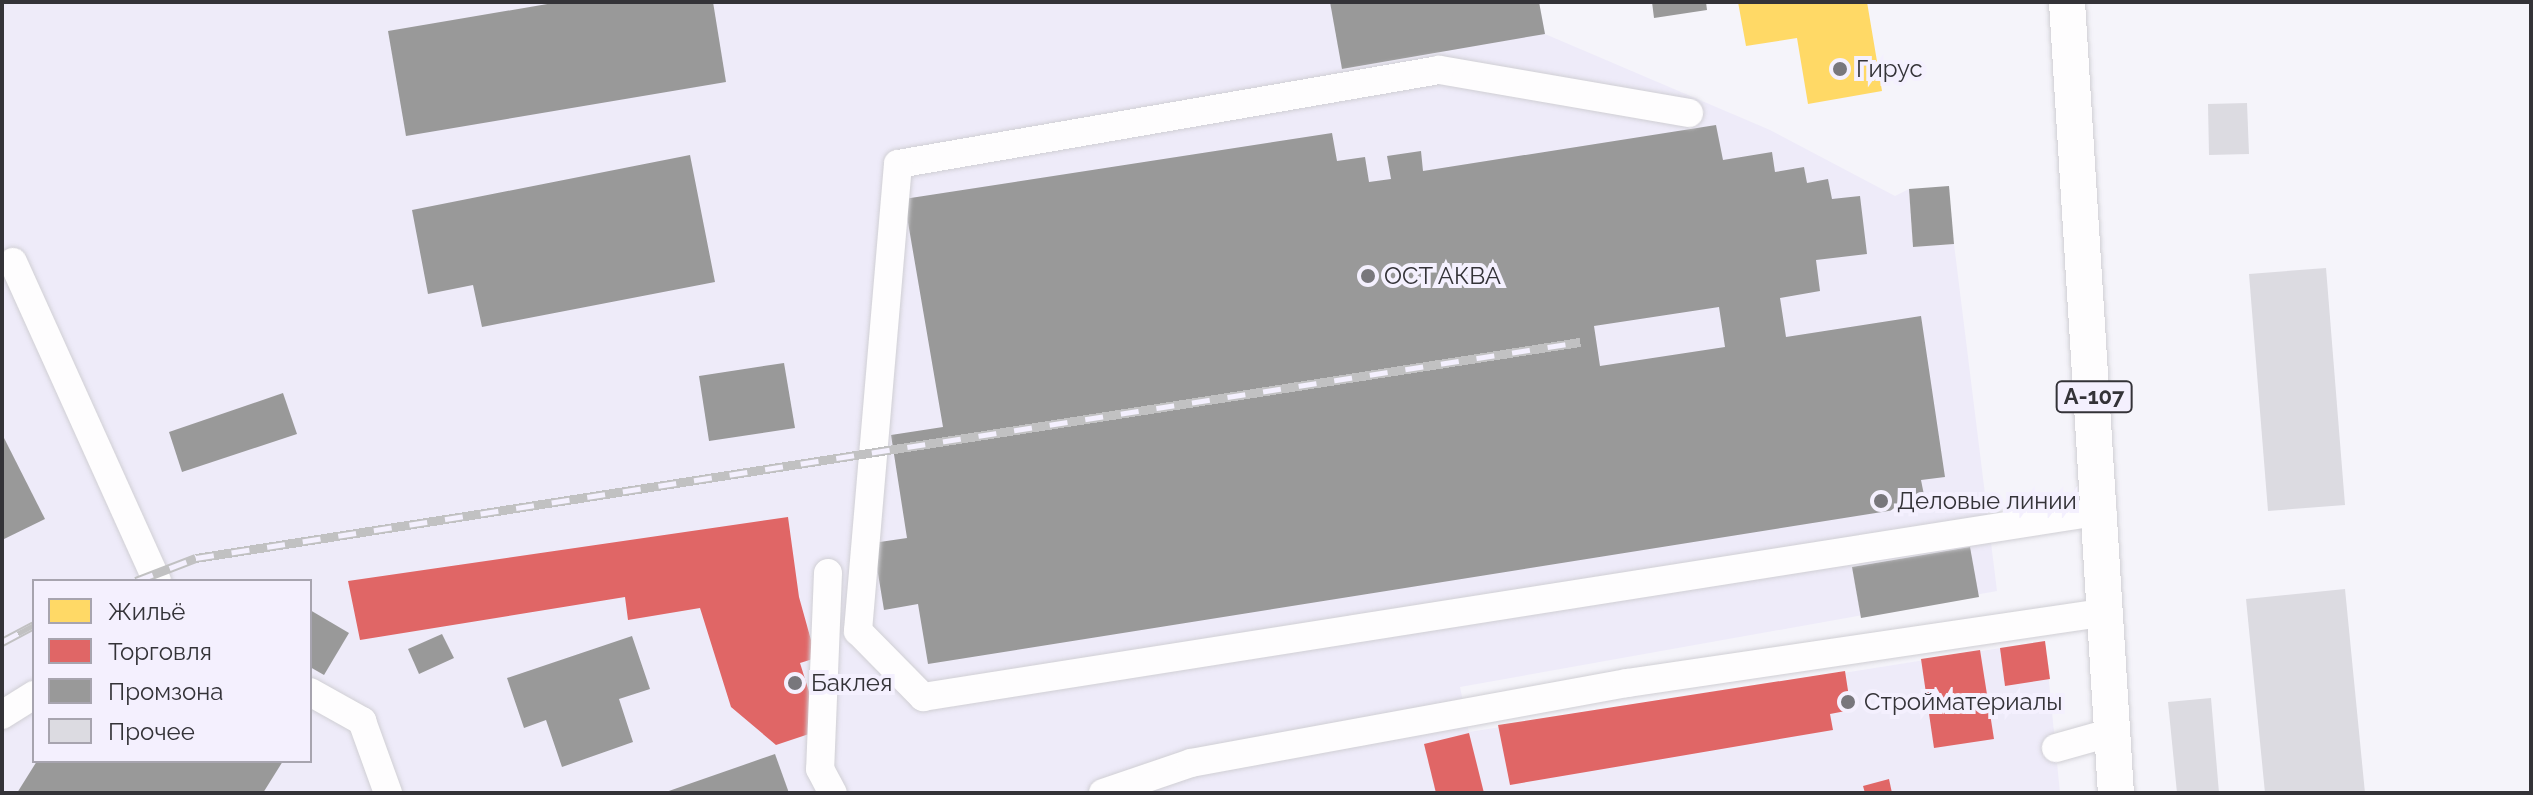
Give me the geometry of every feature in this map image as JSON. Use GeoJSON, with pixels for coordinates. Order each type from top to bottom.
{"type":"FeatureCollection","features":[{"type":"Feature","properties":{"kind":"main road","name":"А-107"},"geometry":{"type":"LineString","coordinates":[[2067,2],[2102,511],[2116,793]]}},
{"type":"Feature","properties":{"kind":"lane"},"geometry":{"type":"LineString","coordinates":[[1689,113],[1439,70],[898,164],[858,631],[923,697],[2102,511]]}},
{"type":"Feature","properties":{"kind":"lane"},"geometry":{"type":"LineString","coordinates":[[13,262],[156,579]]}},
{"type":"Feature","properties":{"kind":"lane"},"geometry":{"type":"LineString","coordinates":[[828,573],[820,769],[833,793]]}},
{"type":"Feature","properties":{"kind":"lane"},"geometry":{"type":"LineString","coordinates":[[1103,793],[1191,763],[1612,685],[2106,612]]}},
{"type":"Feature","properties":{"kind":"lane"},"geometry":{"type":"LineString","coordinates":[[312,693],[362,721],[388,793]]}},
{"type":"Feature","properties":{"kind":"lane"},"geometry":{"type":"LineString","coordinates":[[2,715],[32,696]]}},
{"type":"Feature","properties":{"kind":"lane"},"geometry":{"type":"LineString","coordinates":[[2056,748],[2113,732]]}},
{"type":"Feature","properties":{"kind":"shaded area"},"geometry":{"type":"Polygon","coordinates":[[[2,2],[1539,2],[1545,34],[1770,130],[1895,196],[1909,189],[1913,247],[1954,244],[1997,591],[1460,687],[1469,732],[2045,641],[2060,793],[2,793],[2,2]]]}},
{"type":"Feature","properties":{"kind":"building: Жильё","name":"Гирус"},"geometry":{"type":"Polygon","coordinates":[[[1738,2],[1867,2],[1882,91],[1808,104],[1797,38],[1746,46],[1738,2]]]}},
{"type":"Feature","properties":{"kind":"building: Торговля"},"geometry":{"type":"Polygon","coordinates":[[[788,517],[799,597],[816,658],[800,663],[821,730],[776,745],[731,707],[700,608],[628,620],[625,597],[360,640],[348,581],[788,517]]]}},
{"type":"Feature","properties":{"kind":"building: Торговля"},"geometry":{"type":"Polygon","coordinates":[[[2045,641],[2050,679],[2005,686],[2000,648],[2045,641]]]}},
{"type":"Feature","properties":{"kind":"building: Торговля"},"geometry":{"type":"Polygon","coordinates":[[[1980,650],[1994,739],[1934,748],[1921,659],[1980,650]]]}},
{"type":"Feature","properties":{"kind":"building: Торговля"},"geometry":{"type":"Polygon","coordinates":[[[1845,671],[1851,710],[1830,714],[1833,730],[1510,785],[1498,725],[1845,671]]]}},
{"type":"Feature","properties":{"kind":"building: Торговля"},"geometry":{"type":"Polygon","coordinates":[[[1469,733],[1484,793],[1436,793],[1424,744],[1469,733]]]}},
{"type":"Feature","properties":{"kind":"building: Торговля"},"geometry":{"type":"Polygon","coordinates":[[[1889,779],[1892,793],[1865,793],[1863,786],[1889,779]]]}},
{"type":"Feature","properties":{"kind":"building: Промзона"},"geometry":{"type":"Polygon","coordinates":[[[559,2],[713,2],[726,82],[406,136],[388,31],[559,2]]]}},
{"type":"Feature","properties":{"kind":"building: Промзона"},"geometry":{"type":"Polygon","coordinates":[[[1330,2],[1539,2],[1545,34],[1342,69],[1330,2]]]}},
{"type":"Feature","properties":{"kind":"building: Промзона"},"geometry":{"type":"Polygon","coordinates":[[[1652,2],[1706,2],[1707,10],[1654,18],[1652,2]]]}},
{"type":"Feature","properties":{"kind":"building: Промзона"},"geometry":{"type":"Polygon","coordinates":[[[1716,125],[1723,160],[1772,152],[1775,172],[1804,167],[1807,183],[1828,179],[1832,199],[1860,196],[1867,254],[1816,260],[1820,291],[1780,298],[1786,337],[1921,316],[1945,477],[1921,480],[1926,505],[928,664],[918,604],[884,610],[873,543],[907,538],[891,435],[943,427],[904,199],[1332,133],[1337,161],[1365,157],[1369,182],[1391,179],[1387,156],[1421,151],[1423,171],[1716,125]],[[1719,307],[1594,326],[1600,366],[1725,347],[1719,307]]]}},
{"type":"Feature","properties":{"kind":"building: Промзона"},"geometry":{"type":"Polygon","coordinates":[[[690,155],[715,282],[482,327],[473,285],[428,294],[412,210],[690,155]]]}},
{"type":"Feature","properties":{"kind":"building: Промзона"},"geometry":{"type":"Polygon","coordinates":[[[1949,186],[1954,244],[1913,247],[1909,189],[1949,186]]]}},
{"type":"Feature","properties":{"kind":"building: Промзона"},"geometry":{"type":"Polygon","coordinates":[[[784,363],[795,428],[709,441],[699,376],[784,363]]]}},
{"type":"Feature","properties":{"kind":"building: Промзона"},"geometry":{"type":"Polygon","coordinates":[[[283,393],[297,434],[182,472],[169,432],[283,393]]]}},
{"type":"Feature","properties":{"kind":"building: Промзона"},"geometry":{"type":"Polygon","coordinates":[[[2,434],[45,519],[2,540],[2,434]]]}},
{"type":"Feature","properties":{"kind":"building: Промзона"},"geometry":{"type":"Polygon","coordinates":[[[1970,547],[1979,597],[1861,618],[1852,567],[1970,547]]]}},
{"type":"Feature","properties":{"kind":"building: Промзона"},"geometry":{"type":"Polygon","coordinates":[[[312,611],[349,633],[324,675],[312,668],[312,611]]]}},
{"type":"Feature","properties":{"kind":"building: Промзона"},"geometry":{"type":"Polygon","coordinates":[[[442,634],[454,658],[419,674],[408,649],[442,634]]]}},
{"type":"Feature","properties":{"kind":"building: Промзона"},"geometry":{"type":"Polygon","coordinates":[[[632,636],[650,689],[619,699],[633,742],[562,767],[546,720],[524,728],[507,678],[632,636]]]}},
{"type":"Feature","properties":{"kind":"building: Промзона"},"geometry":{"type":"Polygon","coordinates":[[[775,754],[789,793],[663,793],[775,754]]]}},
{"type":"Feature","properties":{"kind":"building: Промзона"},"geometry":{"type":"Polygon","coordinates":[[[36,763],[282,763],[263,793],[17,793],[36,763]]]}},
{"type":"Feature","properties":{"kind":"building: Прочее"},"geometry":{"type":"Polygon","coordinates":[[[2247,103],[2249,154],[2209,155],[2208,104],[2247,103]]]}},
{"type":"Feature","properties":{"kind":"building: Прочее"},"geometry":{"type":"Polygon","coordinates":[[[2326,268],[2345,505],[2268,511],[2249,274],[2326,268]]]}},
{"type":"Feature","properties":{"kind":"building: Прочее"},"geometry":{"type":"Polygon","coordinates":[[[2345,589],[2365,793],[2265,793],[2246,599],[2345,589]]]}},
{"type":"Feature","properties":{"kind":"building: Прочее"},"geometry":{"type":"Polygon","coordinates":[[[2211,698],[2219,793],[2177,793],[2168,702],[2211,698]]]}},
{"type":"Feature","properties":{"kind":"railway"},"geometry":{"type":"LineString","coordinates":[[141,579],[196,558],[1580,342]]}},
{"type":"Feature","properties":{"kind":"railway"},"geometry":{"type":"LineString","coordinates":[[2,642],[32,626]]}},
{"type":"Feature","properties":{"kind":"place","name":"Гирус"},"geometry":{"type":"Point","coordinates":[1840,69]}},
{"type":"Feature","properties":{"kind":"place","name":"ОСТ АКВА"},"geometry":{"type":"Point","coordinates":[1368,276]}},
{"type":"Feature","properties":{"kind":"place","name":"Деловые линии"},"geometry":{"type":"Point","coordinates":[1881,501]}},
{"type":"Feature","properties":{"kind":"place","name":"Баклея"},"geometry":{"type":"Point","coordinates":[795,683]}},
{"type":"Feature","properties":{"kind":"place","name":"Стройматериалы"},"geometry":{"type":"Point","coordinates":[1848,702]}}]}
